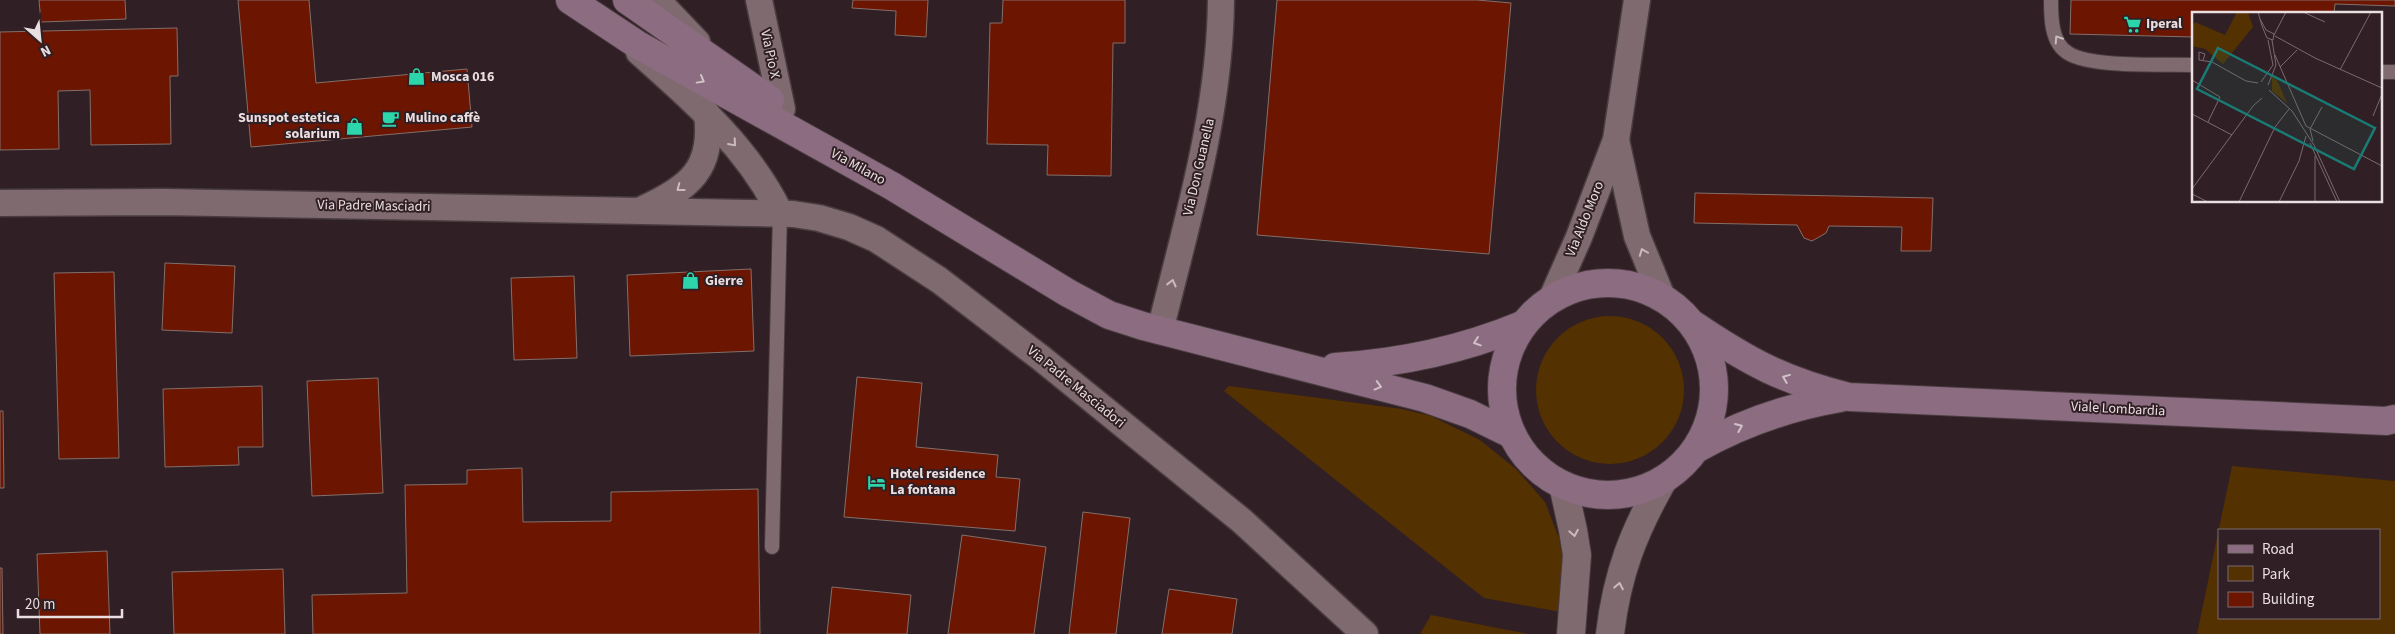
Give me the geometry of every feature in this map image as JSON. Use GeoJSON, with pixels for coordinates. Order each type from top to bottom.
{"type":"FeatureCollection","features":[{"type":"Feature","properties":{"kind":"main road","name":"Via Milano"},"geometry":{"type":"LineString","coordinates":[[570,0],[638,45],[892,186]]}},
{"type":"Feature","properties":{"kind":"main road","name":"Via Milano"},"geometry":{"type":"LineString","coordinates":[[627,0],[892,186]]}},
{"type":"Feature","properties":{"kind":"main road"},"geometry":{"type":"LineString","coordinates":[[892,186],[1108,315],[1160,331],[1314,369],[1442,404],[1475,416],[1511,434]]}},
{"type":"Feature","properties":{"kind":"main road"},"geometry":{"type":"LineString","coordinates":[[1607,282],[1636,286],[1662,297],[1679,309],[1694,325],[1709,354],[1715,387],[1710,420],[1696,449],[1681,466],[1663,480],[1631,493],[1596,495],[1563,486],[1532,465],[1511,434],[1502,407],[1502,378],[1508,350],[1522,325],[1536,310],[1552,298],[1578,287],[1607,282]]}},
{"type":"Feature","properties":{"kind":"main road"},"geometry":{"type":"LineString","coordinates":[[1314,369],[1384,364],[1420,357],[1474,343],[1522,325]]}},
{"type":"Feature","properties":{"kind":"main road","name":"Viale Lombardia"},"geometry":{"type":"LineString","coordinates":[[1694,325],[1737,354],[1777,374],[1816,389],[1849,397],[2392,421]]}},
{"type":"Feature","properties":{"kind":"main road","name":"Viale Lombardia"},"geometry":{"type":"LineString","coordinates":[[1696,449],[1735,428],[1767,416],[1805,404],[1849,397]]}},
{"type":"Feature","properties":{"kind":"street"},"geometry":{"type":"LineString","coordinates":[[657,0],[710,58]]}},
{"type":"Feature","properties":{"kind":"street","name":"Via Pio X"},"geometry":{"type":"LineString","coordinates":[[758,0],[782,109]]}},
{"type":"Feature","properties":{"kind":"street","name":"Via Don Guanella"},"geometry":{"type":"LineString","coordinates":[[1160,331],[1206,142],[1217,82],[1221,0]]}},
{"type":"Feature","properties":{"kind":"street","name":"Via Aldo Moro"},"geometry":{"type":"LineString","coordinates":[[1552,298],[1579,237],[1616,140],[1637,0]]}},
{"type":"Feature","properties":{"kind":"street"},"geometry":{"type":"LineString","coordinates":[[608,25],[706,114],[757,173],[780,213]]}},
{"type":"Feature","properties":{"kind":"street"},"geometry":{"type":"LineString","coordinates":[[641,210],[674,193],[690,181],[701,168],[708,144],[706,114]]}},
{"type":"Feature","properties":{"kind":"street","name":"Via Aldo Moro"},"geometry":{"type":"LineString","coordinates":[[1616,140],[1637,236],[1662,297]]}},
{"type":"Feature","properties":{"kind":"street","name":"Via Padre Masciadri"},"geometry":{"type":"LineString","coordinates":[[0,203],[164,202],[748,213]]}},
{"type":"Feature","properties":{"kind":"street","name":"Via Padre Masciadori"},"geometry":{"type":"LineString","coordinates":[[748,213],[780,213],[832,221],[865,234],[939,280],[1041,358],[1242,521],[1365,634]]}},
{"type":"Feature","properties":{"kind":"street"},"geometry":{"type":"LineString","coordinates":[[1610,634],[1624,561],[1636,531],[1663,480]]}},
{"type":"Feature","properties":{"kind":"street"},"geometry":{"type":"LineString","coordinates":[[1563,486],[1574,530],[1577,554],[1572,634]]}},
{"type":"Feature","properties":{"kind":"lane"},"geometry":{"type":"LineString","coordinates":[[2051,0],[2053,33],[2067,52],[2090,61],[2192,65]]}},
{"type":"Feature","properties":{"kind":"lane"},"geometry":{"type":"LineString","coordinates":[[2382,72],[2395,72]]}},
{"type":"Feature","properties":{"kind":"lane"},"geometry":{"type":"LineString","coordinates":[[772,547],[780,213]]}},
{"type":"Feature","properties":{"kind":"green space"},"geometry":{"type":"Polygon","coordinates":[[[1610,316],[1638,322],[1662,338],[1678,362],[1684,390],[1678,418],[1662,442],[1638,458],[1610,464],[1582,458],[1558,442],[1542,418],[1536,390],[1542,362],[1558,338],[1582,322],[1610,316]]]}},
{"type":"Feature","properties":{"kind":"green space"},"geometry":{"type":"Polygon","coordinates":[[[1229,386],[1402,409],[1431,416],[1480,440],[1516,469],[1545,502],[1559,538],[1564,567],[1561,612],[1484,598],[1224,391],[1229,386]]]}},
{"type":"Feature","properties":{"kind":"green space"},"geometry":{"type":"Polygon","coordinates":[[[2232,466],[2395,481],[2395,634],[2197,634],[2218,533],[2218,619],[2380,619],[2380,529],[2219,529],[2232,466]]]}},
{"type":"Feature","properties":{"kind":"green space"},"geometry":{"type":"Polygon","coordinates":[[[1431,615],[1528,634],[1420,634],[1431,615]]]}},
{"type":"Feature","properties":{"kind":"building"},"geometry":{"type":"Polygon","coordinates":[[[39,0],[125,0],[126,19],[41,22],[39,0]]]}},
{"type":"Feature","properties":{"kind":"building"},"geometry":{"type":"Polygon","coordinates":[[[238,0],[309,0],[316,83],[467,69],[472,127],[251,147],[238,0]]]}},
{"type":"Feature","properties":{"kind":"building"},"geometry":{"type":"Polygon","coordinates":[[[853,0],[928,0],[926,37],[895,35],[896,11],[852,8],[853,0]]]}},
{"type":"Feature","properties":{"kind":"building"},"geometry":{"type":"Polygon","coordinates":[[[1003,0],[1125,0],[1125,43],[1113,43],[1111,176],[1047,175],[1048,145],[987,144],[990,23],[1002,23],[1003,0]]]}},
{"type":"Feature","properties":{"kind":"building"},"geometry":{"type":"Polygon","coordinates":[[[1277,0],[1477,0],[1511,3],[1489,254],[1257,235],[1277,0]]]}},
{"type":"Feature","properties":{"kind":"building","name":"Iperal"},"geometry":{"type":"Polygon","coordinates":[[[2071,0],[2395,0],[2395,6],[2335,4],[2334,12],[2192,12],[2192,37],[2070,34],[2071,0]]]}},
{"type":"Feature","properties":{"kind":"building"},"geometry":{"type":"Polygon","coordinates":[[[177,28],[178,76],[170,76],[171,144],[91,145],[90,90],[58,91],[59,149],[0,150],[0,32],[177,28]]]}},
{"type":"Feature","properties":{"kind":"building"},"geometry":{"type":"Polygon","coordinates":[[[1695,193],[1933,198],[1931,251],[1901,251],[1902,227],[1829,226],[1826,233],[1812,241],[1804,238],[1797,225],[1694,223],[1695,193]]]}},
{"type":"Feature","properties":{"kind":"building"},"geometry":{"type":"Polygon","coordinates":[[[165,263],[235,266],[232,333],[162,330],[165,263]]]}},
{"type":"Feature","properties":{"kind":"building"},"geometry":{"type":"Polygon","coordinates":[[[751,269],[754,351],[630,356],[627,275],[751,269]]]}},
{"type":"Feature","properties":{"kind":"building"},"geometry":{"type":"Polygon","coordinates":[[[114,272],[119,458],[59,459],[54,273],[114,272]]]}},
{"type":"Feature","properties":{"kind":"building"},"geometry":{"type":"Polygon","coordinates":[[[574,276],[577,358],[514,360],[511,278],[574,276]]]}},
{"type":"Feature","properties":{"kind":"building"},"geometry":{"type":"Polygon","coordinates":[[[857,377],[922,383],[916,447],[998,455],[996,477],[1020,479],[1015,531],[844,517],[857,377]]]}},
{"type":"Feature","properties":{"kind":"building"},"geometry":{"type":"Polygon","coordinates":[[[378,378],[383,493],[312,496],[307,381],[378,378]]]}},
{"type":"Feature","properties":{"kind":"building"},"geometry":{"type":"Polygon","coordinates":[[[262,386],[263,447],[238,447],[239,465],[165,467],[163,389],[262,386]]]}},
{"type":"Feature","properties":{"kind":"building"},"geometry":{"type":"Polygon","coordinates":[[[0,411],[3,411],[4,488],[0,488],[0,411]]]}},
{"type":"Feature","properties":{"kind":"building"},"geometry":{"type":"Polygon","coordinates":[[[522,468],[523,522],[611,521],[611,492],[758,489],[760,634],[313,634],[312,595],[407,593],[405,485],[467,484],[467,470],[522,468]]]}},
{"type":"Feature","properties":{"kind":"building"},"geometry":{"type":"Polygon","coordinates":[[[1083,512],[1130,518],[1116,634],[1069,634],[1083,512]]]}},
{"type":"Feature","properties":{"kind":"building"},"geometry":{"type":"Polygon","coordinates":[[[962,535],[1046,547],[1034,634],[948,634],[962,535]]]}},
{"type":"Feature","properties":{"kind":"building"},"geometry":{"type":"Polygon","coordinates":[[[107,551],[110,634],[40,634],[37,554],[107,551]]]}},
{"type":"Feature","properties":{"kind":"building"},"geometry":{"type":"Polygon","coordinates":[[[0,568],[2,568],[3,634],[0,634],[0,568]]]}},
{"type":"Feature","properties":{"kind":"building"},"geometry":{"type":"Polygon","coordinates":[[[283,569],[285,634],[174,634],[172,572],[283,569]]]}},
{"type":"Feature","properties":{"kind":"building"},"geometry":{"type":"Polygon","coordinates":[[[832,587],[911,595],[907,634],[827,634],[832,587]]]}},
{"type":"Feature","properties":{"kind":"building"},"geometry":{"type":"Polygon","coordinates":[[[1169,589],[1237,599],[1232,634],[1162,634],[1169,589]]]}},
{"type":"Feature","properties":{"kind":"place","name":"Iperal"},"geometry":{"type":"Point","coordinates":[2132,24]}},
{"type":"Feature","properties":{"kind":"place","name":"Mosca 016"},"geometry":{"type":"Point","coordinates":[417,77]}},
{"type":"Feature","properties":{"kind":"place","name":"Mulino caffè"},"geometry":{"type":"Point","coordinates":[391,118]}},
{"type":"Feature","properties":{"kind":"place","name":"Sunspot estetica solarium"},"geometry":{"type":"Point","coordinates":[354,126]}},
{"type":"Feature","properties":{"kind":"place","name":"Gierre"},"geometry":{"type":"Point","coordinates":[691,281]}},
{"type":"Feature","properties":{"kind":"place","name":"Hotel residence La fontana"},"geometry":{"type":"Point","coordinates":[876,482]}}]}
